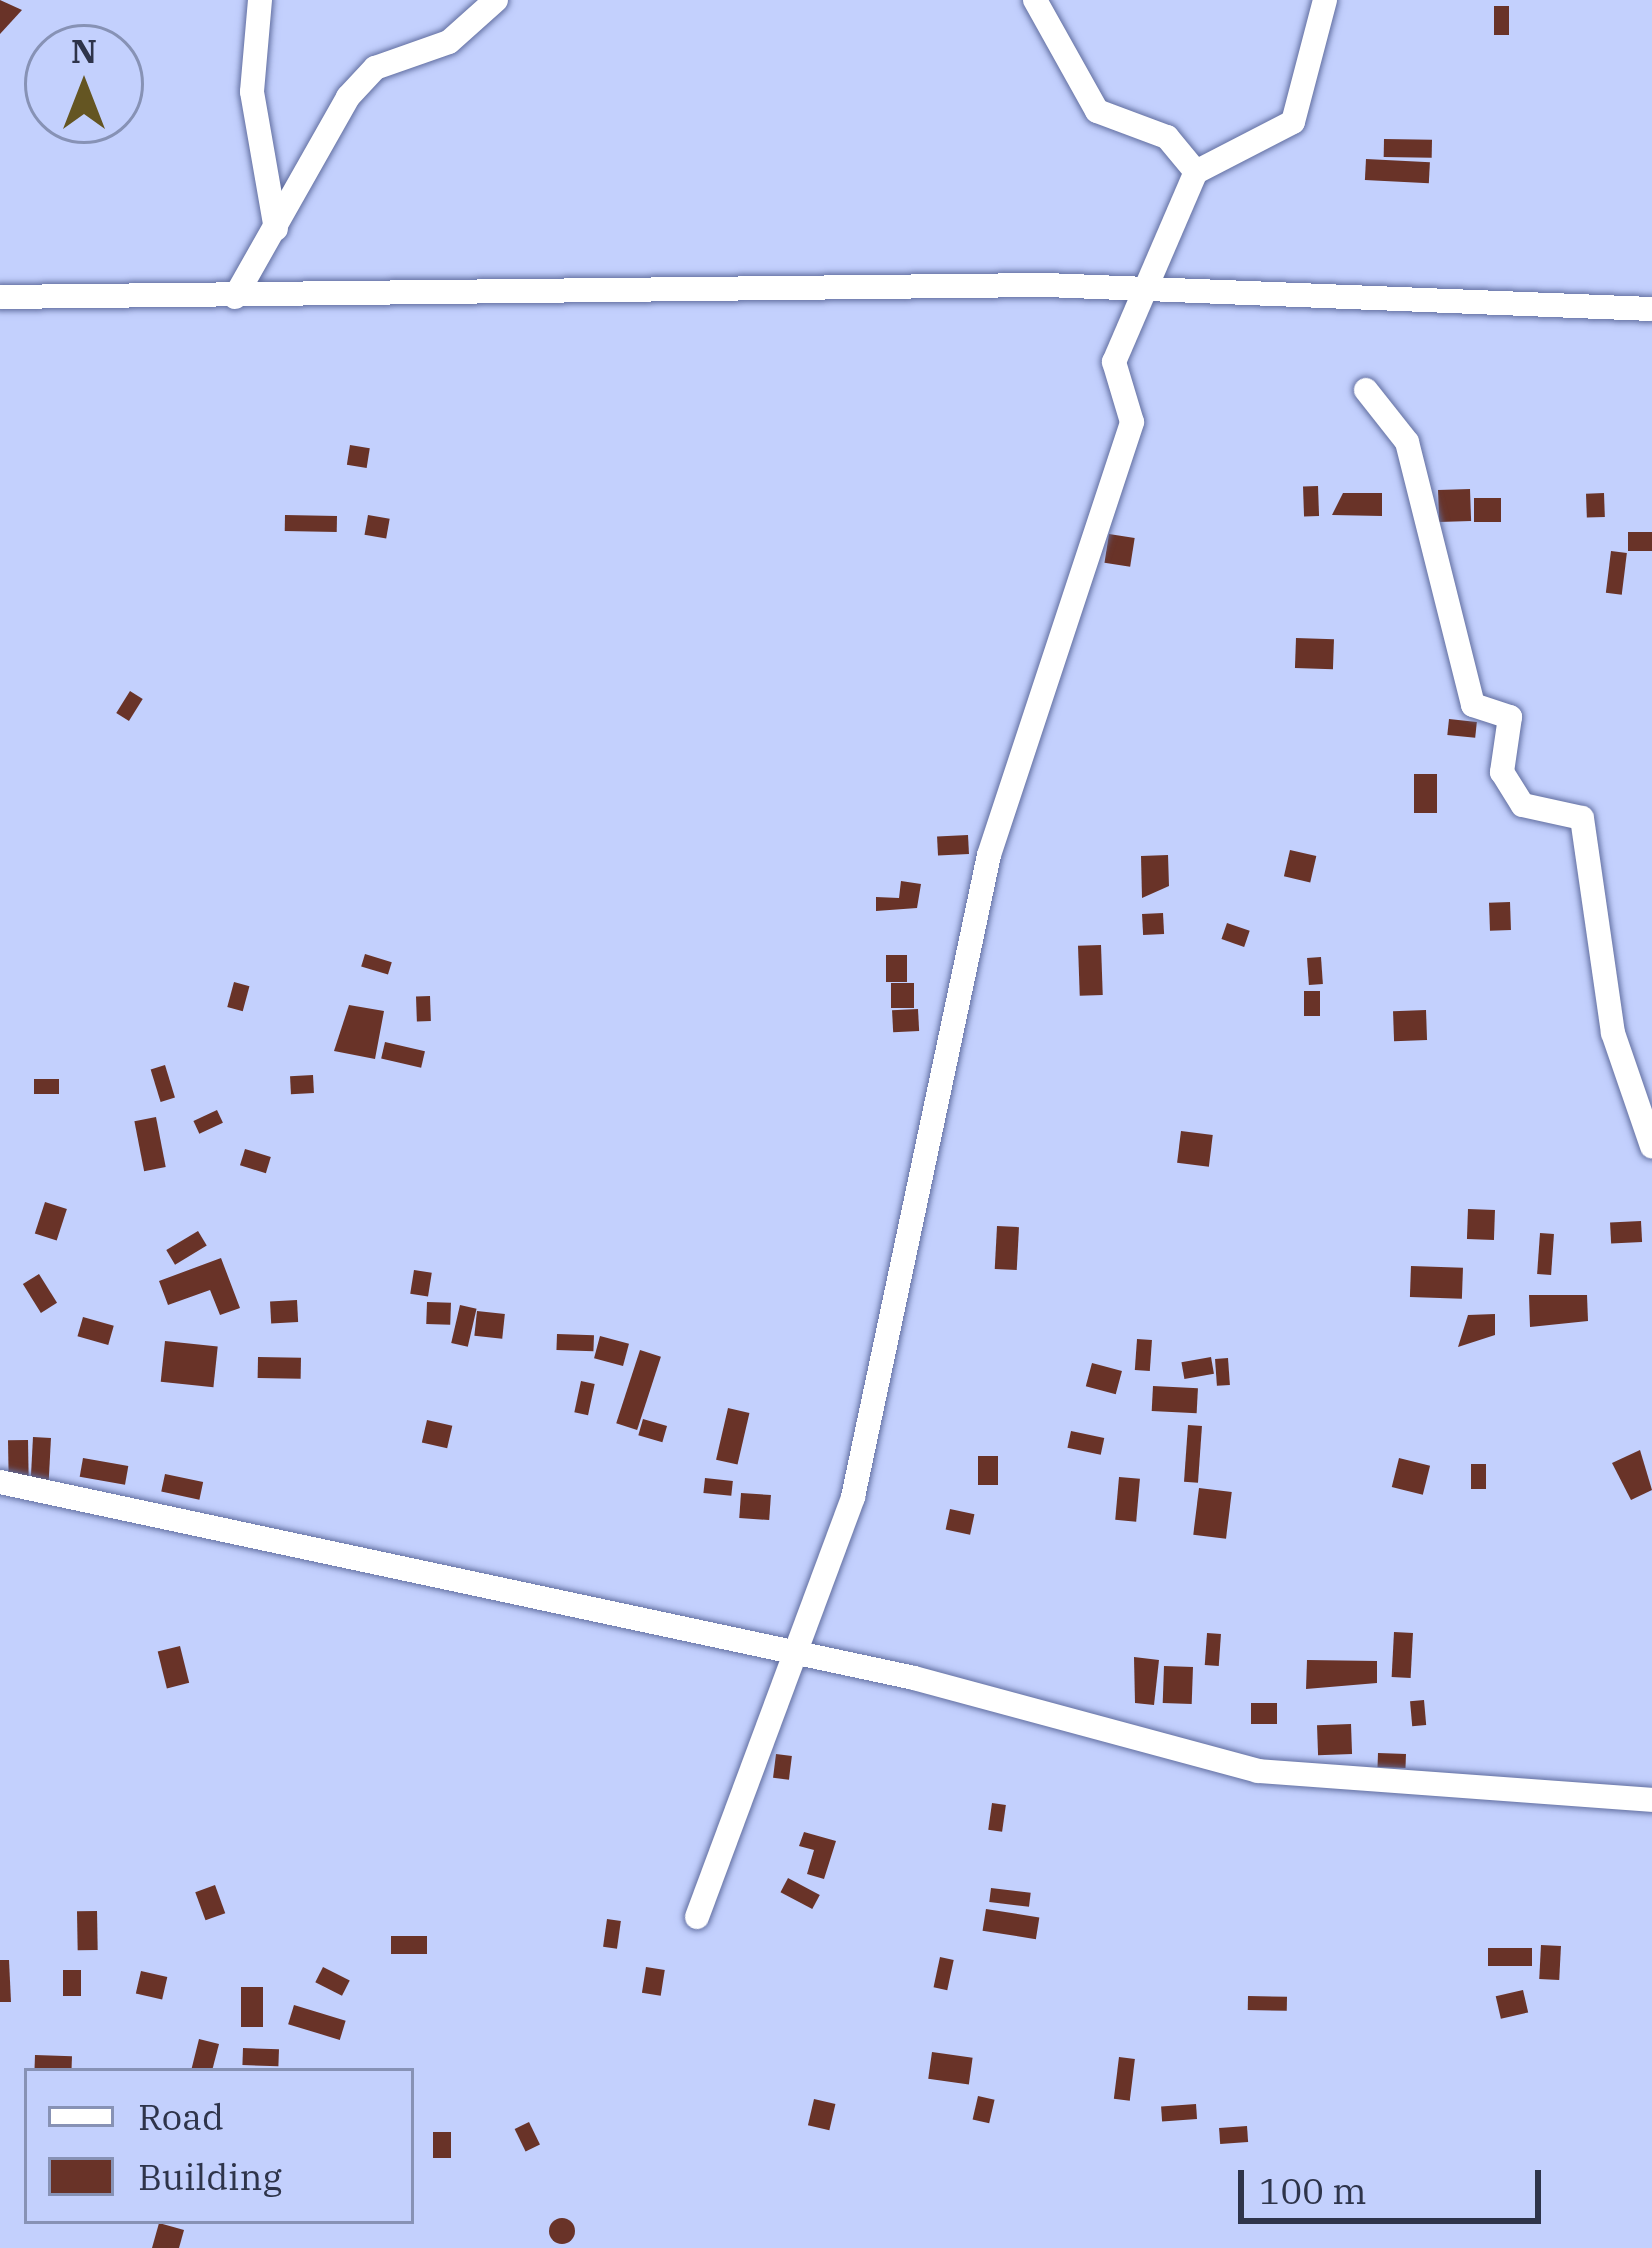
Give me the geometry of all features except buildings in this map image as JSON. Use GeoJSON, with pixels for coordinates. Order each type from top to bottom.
{"type":"FeatureCollection","features":[{"type":"Feature","properties":{"kind":"street"},"geometry":{"type":"LineString","coordinates":[[260,0],[252,92],[276,230]]}},
{"type":"Feature","properties":{"kind":"street"},"geometry":{"type":"LineString","coordinates":[[235,297],[362,82],[449,42],[496,0]]}},
{"type":"Feature","properties":{"kind":"street"},"geometry":{"type":"LineString","coordinates":[[1035,0],[1097,111],[1167,137],[1196,172]]}},
{"type":"Feature","properties":{"kind":"street"},"geometry":{"type":"LineString","coordinates":[[698,1917],[853,1497],[989,855],[1132,422],[1114,362],[1196,172],[1293,122],[1325,0]]}},
{"type":"Feature","properties":{"kind":"street"},"geometry":{"type":"LineString","coordinates":[[0,297],[1142,290],[1652,309]]}},
{"type":"Feature","properties":{"kind":"street"},"geometry":{"type":"LineString","coordinates":[[1366,390],[1407,442],[1473,705],[1510,717],[1502,772],[1523,805],[1582,818],[1613,1034],[1652,1146]]}},
{"type":"Feature","properties":{"kind":"street"},"geometry":{"type":"LineString","coordinates":[[0,1482],[795,1652],[1258,1771],[1652,1800]]}}]}
